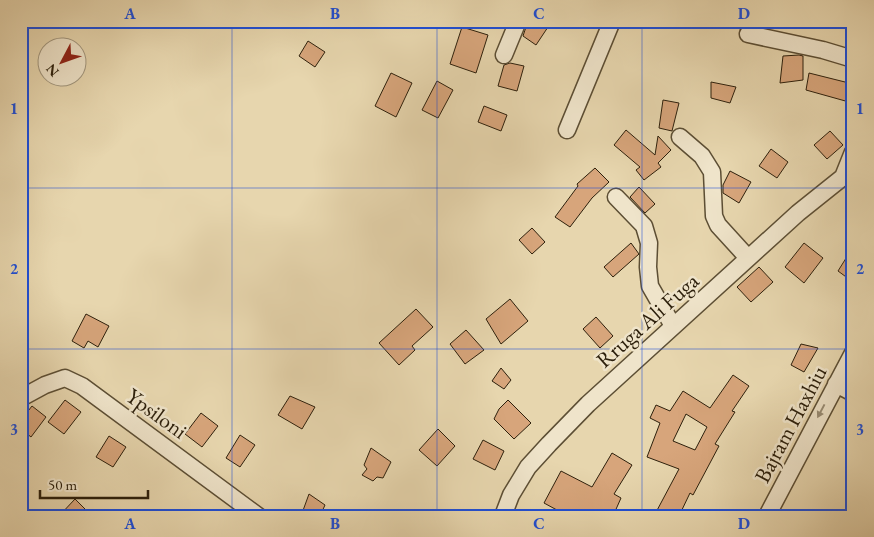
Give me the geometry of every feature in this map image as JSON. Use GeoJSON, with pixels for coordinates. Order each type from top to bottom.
{"type":"FeatureCollection","features":[{"type":"Feature","properties":{"kind":"street"},"geometry":{"type":"LineString","coordinates":[[504,55],[518,21]]}},
{"type":"Feature","properties":{"kind":"street"},"geometry":{"type":"LineString","coordinates":[[567,130],[612,21]]}},
{"type":"Feature","properties":{"kind":"street"},"geometry":{"type":"LineString","coordinates":[[748,34],[823,50],[853,59]]}},
{"type":"Feature","properties":{"kind":"street"},"geometry":{"type":"LineString","coordinates":[[680,137],[702,156],[712,172],[714,216],[718,225],[748,258]]}},
{"type":"Feature","properties":{"kind":"street"},"geometry":{"type":"LineString","coordinates":[[848,180],[853,152]]}},
{"type":"Feature","properties":{"kind":"street","name":"Rruga Ali Fuga"},"geometry":{"type":"LineString","coordinates":[[503,516],[511,495],[528,467],[588,404],[798,214],[848,180]]}},
{"type":"Feature","properties":{"kind":"street"},"geometry":{"type":"LineString","coordinates":[[616,197],[644,226],[649,243],[648,267],[650,286],[674,326]]}},
{"type":"Feature","properties":{"kind":"street","name":"Bajram Haxhiu"},"geometry":{"type":"LineString","coordinates":[[767,516],[853,353]]}},
{"type":"Feature","properties":{"kind":"street","name":"Ypsiloni"},"geometry":{"type":"LineString","coordinates":[[21,398],[45,385],[65,378],[82,386],[258,516]]}},
{"type":"Feature","properties":{"kind":"street"},"geometry":{"type":"LineString","coordinates":[[836,384],[853,393]]}},
{"type":"Feature","properties":{"kind":"building"},"geometry":{"type":"Polygon","coordinates":[[[528,21],[552,21],[536,45],[523,36],[528,21]]]}},
{"type":"Feature","properties":{"kind":"building"},"geometry":{"type":"Polygon","coordinates":[[[462,27],[488,35],[476,73],[450,64],[462,27]]]}},
{"type":"Feature","properties":{"kind":"building"},"geometry":{"type":"Polygon","coordinates":[[[308,41],[325,52],[315,67],[299,56],[308,41]]]}},
{"type":"Feature","properties":{"kind":"building"},"geometry":{"type":"Polygon","coordinates":[[[783,56],[803,56],[803,80],[780,83],[783,56]]]}},
{"type":"Feature","properties":{"kind":"building"},"geometry":{"type":"Polygon","coordinates":[[[510,63],[524,66],[517,91],[498,86],[504,65],[510,63]]]}},
{"type":"Feature","properties":{"kind":"building"},"geometry":{"type":"Polygon","coordinates":[[[391,73],[412,83],[396,117],[375,106],[391,73]]]}},
{"type":"Feature","properties":{"kind":"building"},"geometry":{"type":"Polygon","coordinates":[[[809,73],[853,84],[849,102],[806,90],[809,73]]]}},
{"type":"Feature","properties":{"kind":"building"},"geometry":{"type":"Polygon","coordinates":[[[437,81],[453,90],[438,118],[422,110],[437,81]]]}},
{"type":"Feature","properties":{"kind":"building"},"geometry":{"type":"Polygon","coordinates":[[[711,82],[736,87],[730,103],[711,98],[711,82]]]}},
{"type":"Feature","properties":{"kind":"building"},"geometry":{"type":"Polygon","coordinates":[[[663,100],[679,103],[672,131],[659,128],[663,100]]]}},
{"type":"Feature","properties":{"kind":"building"},"geometry":{"type":"Polygon","coordinates":[[[484,106],[507,115],[501,131],[478,122],[484,106]]]}},
{"type":"Feature","properties":{"kind":"building"},"geometry":{"type":"Polygon","coordinates":[[[626,130],[655,155],[658,136],[671,150],[658,163],[661,167],[644,180],[636,170],[640,167],[614,145],[626,130]]]}},
{"type":"Feature","properties":{"kind":"building"},"geometry":{"type":"Polygon","coordinates":[[[830,131],[843,145],[827,159],[814,145],[830,131]]]}},
{"type":"Feature","properties":{"kind":"building"},"geometry":{"type":"Polygon","coordinates":[[[771,149],[788,162],[777,178],[759,166],[771,149]]]}},
{"type":"Feature","properties":{"kind":"building"},"geometry":{"type":"Polygon","coordinates":[[[595,168],[609,182],[592,198],[570,227],[555,217],[578,186],[577,184],[595,168]]]}},
{"type":"Feature","properties":{"kind":"building"},"geometry":{"type":"Polygon","coordinates":[[[730,171],[751,182],[739,203],[723,193],[723,185],[730,171]]]}},
{"type":"Feature","properties":{"kind":"building"},"geometry":{"type":"Polygon","coordinates":[[[639,187],[655,204],[645,213],[630,197],[639,187]]]}},
{"type":"Feature","properties":{"kind":"building"},"geometry":{"type":"Polygon","coordinates":[[[532,228],[545,242],[532,254],[519,240],[532,228]]]}},
{"type":"Feature","properties":{"kind":"building"},"geometry":{"type":"Polygon","coordinates":[[[631,243],[639,254],[613,277],[604,267],[631,243]]]}},
{"type":"Feature","properties":{"kind":"building"},"geometry":{"type":"Polygon","coordinates":[[[804,243],[823,258],[804,283],[785,267],[804,243]]]}},
{"type":"Feature","properties":{"kind":"building"},"geometry":{"type":"Polygon","coordinates":[[[853,247],[853,282],[838,271],[853,247]]]}},
{"type":"Feature","properties":{"kind":"building"},"geometry":{"type":"Polygon","coordinates":[[[759,267],[773,282],[751,302],[737,287],[759,267]]]}},
{"type":"Feature","properties":{"kind":"building"},"geometry":{"type":"Polygon","coordinates":[[[510,299],[528,321],[501,344],[486,319],[510,299]]]}},
{"type":"Feature","properties":{"kind":"building"},"geometry":{"type":"Polygon","coordinates":[[[416,309],[433,327],[412,346],[415,350],[399,365],[379,343],[416,309]]]}},
{"type":"Feature","properties":{"kind":"building"},"geometry":{"type":"Polygon","coordinates":[[[86,314],[109,326],[98,347],[88,341],[84,348],[72,341],[86,314]]]}},
{"type":"Feature","properties":{"kind":"building"},"geometry":{"type":"Polygon","coordinates":[[[596,317],[613,336],[600,348],[583,329],[596,317]]]}},
{"type":"Feature","properties":{"kind":"building"},"geometry":{"type":"Polygon","coordinates":[[[466,330],[484,350],[465,364],[450,344],[466,330]]]}},
{"type":"Feature","properties":{"kind":"building"},"geometry":{"type":"Polygon","coordinates":[[[801,344],[818,348],[804,372],[791,365],[801,344]]]}},
{"type":"Feature","properties":{"kind":"building"},"geometry":{"type":"Polygon","coordinates":[[[501,368],[511,380],[504,389],[492,381],[501,368]]]}},
{"type":"Feature","properties":{"kind":"building"},"geometry":{"type":"Polygon","coordinates":[[[733,375],[749,386],[732,411],[735,412],[715,444],[719,446],[693,495],[690,493],[679,516],[654,516],[679,469],[647,457],[660,423],[650,418],[656,405],[670,411],[683,391],[710,408],[733,375]],[[686,414],[673,441],[695,450],[707,427],[686,414]]]}},
{"type":"Feature","properties":{"kind":"building"},"geometry":{"type":"Polygon","coordinates":[[[290,396],[315,407],[302,429],[278,415],[290,396]]]}},
{"type":"Feature","properties":{"kind":"building"},"geometry":{"type":"Polygon","coordinates":[[[65,400],[81,412],[64,434],[48,422],[65,400]]]}},
{"type":"Feature","properties":{"kind":"building"},"geometry":{"type":"Polygon","coordinates":[[[508,400],[531,423],[514,439],[494,419],[499,409],[508,400]]]}},
{"type":"Feature","properties":{"kind":"building"},"geometry":{"type":"Polygon","coordinates":[[[32,406],[46,417],[31,437],[21,429],[21,420],[32,406]]]}},
{"type":"Feature","properties":{"kind":"building"},"geometry":{"type":"Polygon","coordinates":[[[201,413],[218,426],[202,447],[185,434],[201,413]]]}},
{"type":"Feature","properties":{"kind":"building"},"geometry":{"type":"Polygon","coordinates":[[[438,429],[455,446],[437,466],[419,450],[438,429]]]}},
{"type":"Feature","properties":{"kind":"building"},"geometry":{"type":"Polygon","coordinates":[[[240,435],[255,445],[240,467],[226,458],[240,435]]]}},
{"type":"Feature","properties":{"kind":"building"},"geometry":{"type":"Polygon","coordinates":[[[109,436],[126,447],[113,467],[96,457],[109,436]]]}},
{"type":"Feature","properties":{"kind":"building"},"geometry":{"type":"Polygon","coordinates":[[[483,440],[504,451],[495,470],[473,459],[483,440]]]}},
{"type":"Feature","properties":{"kind":"building"},"geometry":{"type":"Polygon","coordinates":[[[371,448],[391,462],[383,478],[377,477],[373,481],[362,475],[367,469],[364,465],[371,448]]]}},
{"type":"Feature","properties":{"kind":"building"},"geometry":{"type":"Polygon","coordinates":[[[612,453],[632,465],[614,494],[621,498],[613,516],[568,516],[544,503],[561,471],[592,487],[612,453]]]}},
{"type":"Feature","properties":{"kind":"building"},"geometry":{"type":"Polygon","coordinates":[[[309,494],[325,505],[320,516],[301,516],[309,494]]]}},
{"type":"Feature","properties":{"kind":"building"},"geometry":{"type":"Polygon","coordinates":[[[75,499],[92,516],[59,516],[75,499]]]}}]}
